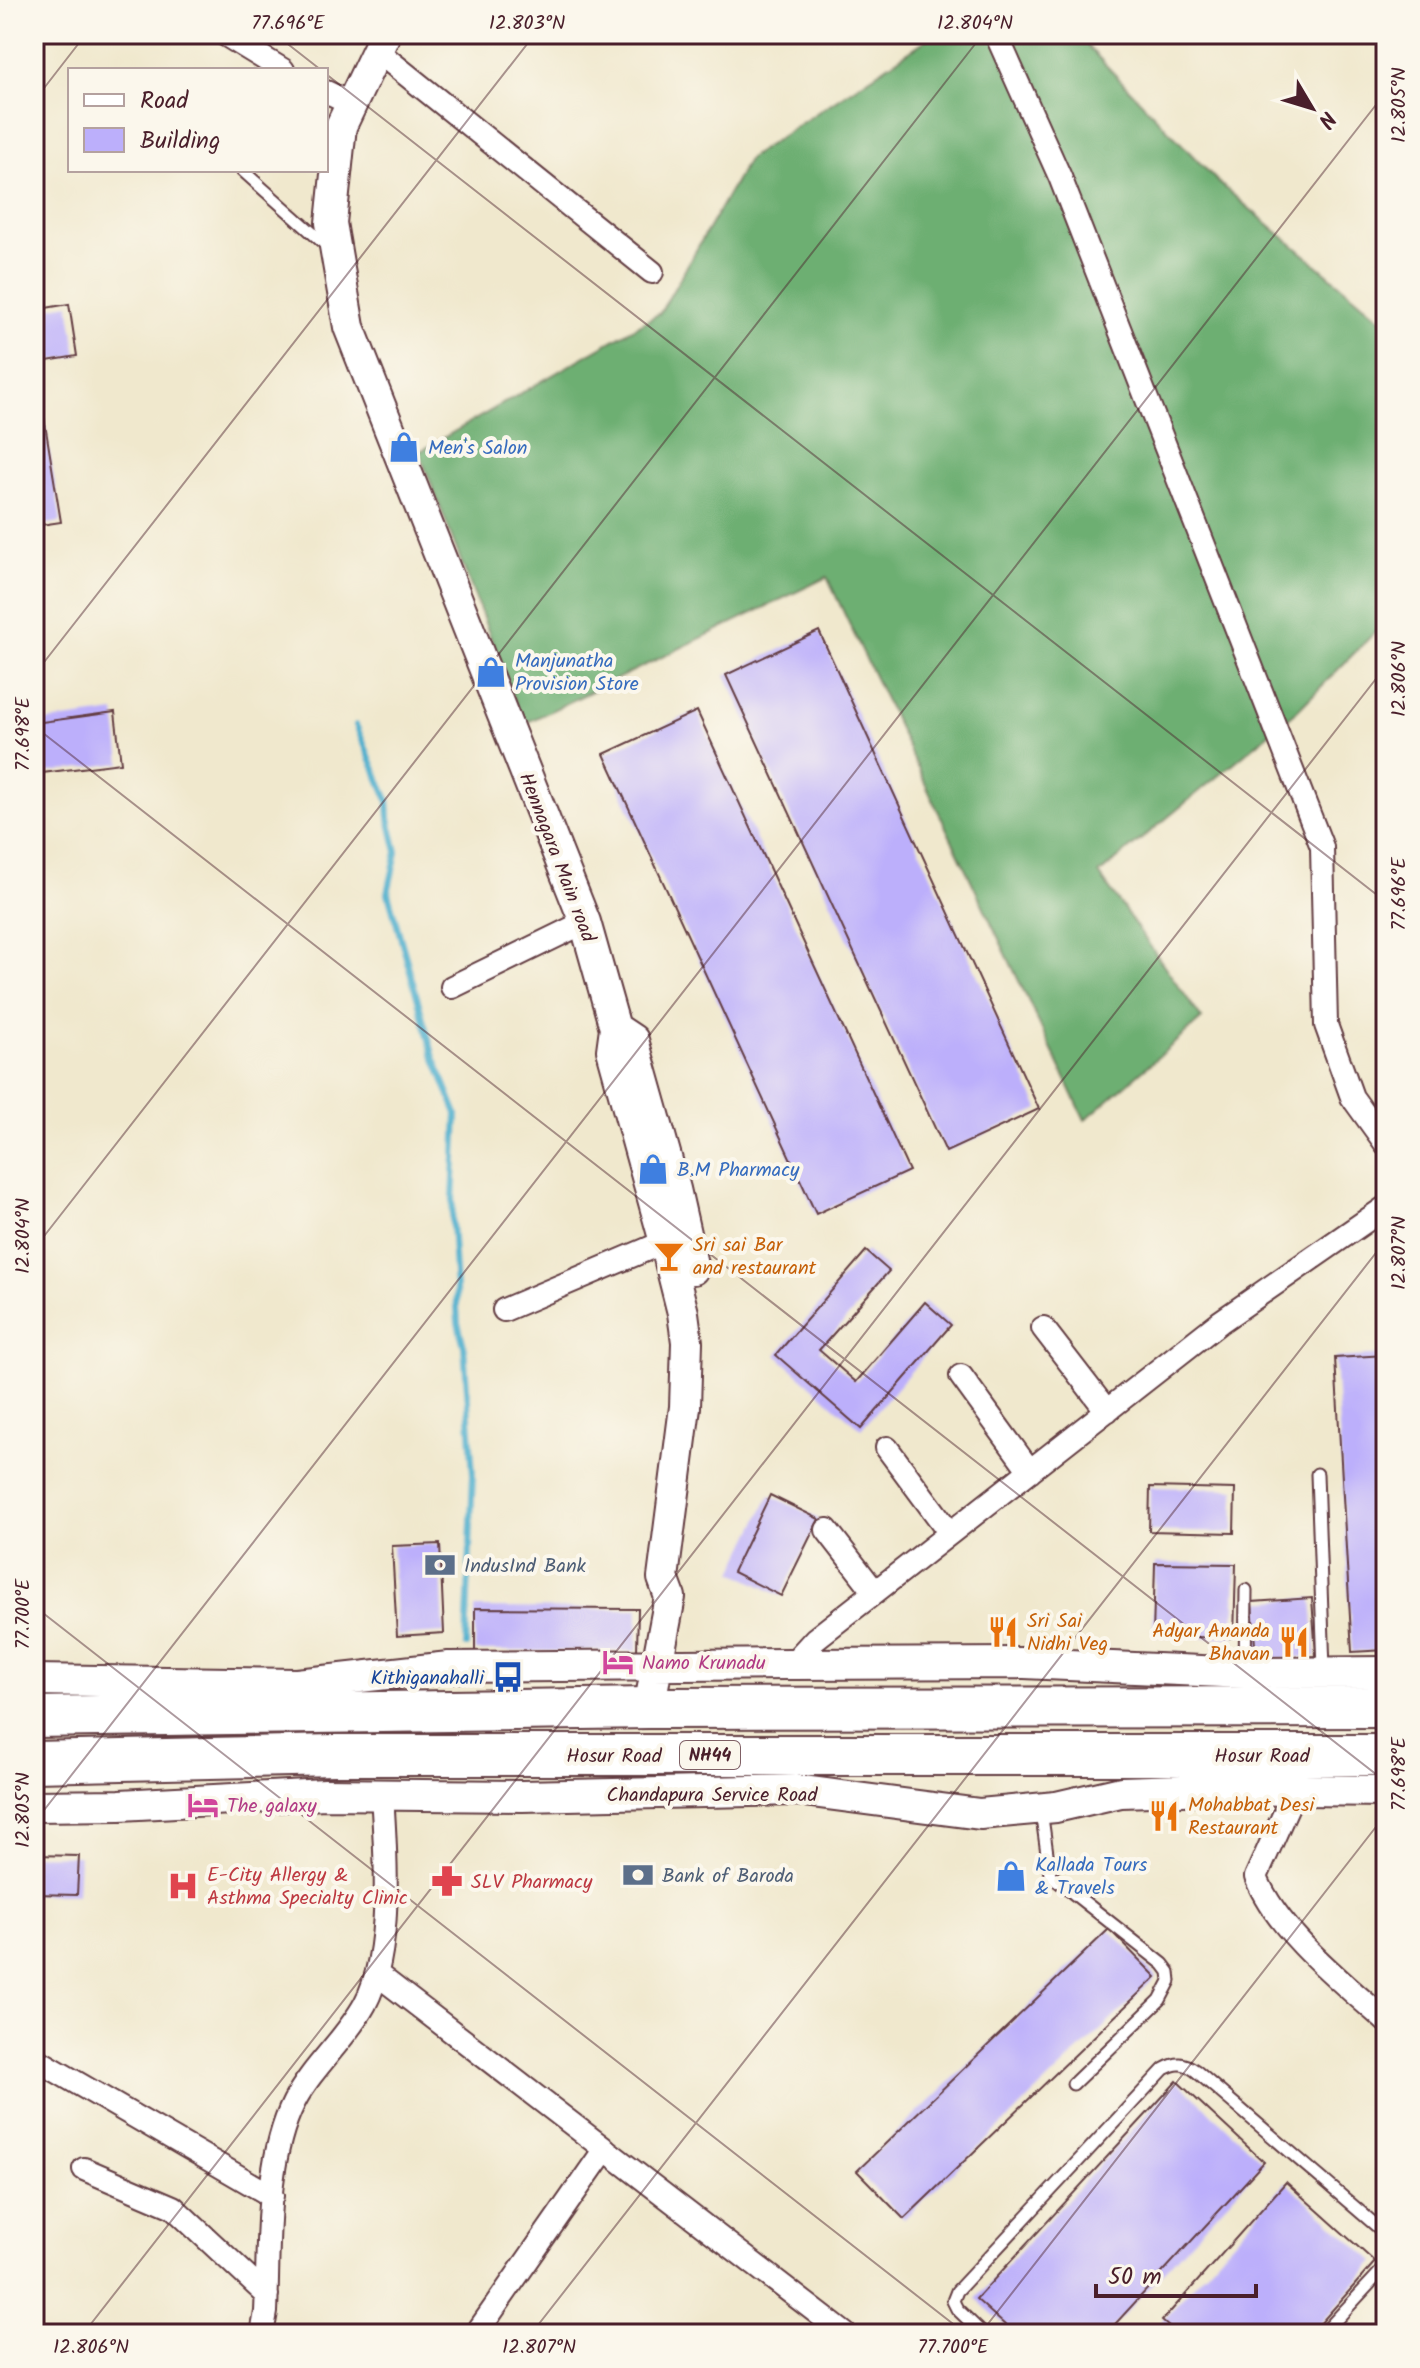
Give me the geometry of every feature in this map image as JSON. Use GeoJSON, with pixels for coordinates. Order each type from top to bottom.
{"type":"FeatureCollection","features":[{"type":"Feature","properties":{"kind":"highway"},"geometry":{"type":"LineString","coordinates":[[34,1717],[649,1708],[1386,1707]]}},
{"type":"Feature","properties":{"kind":"highway","name":"Hosur Road"},"geometry":{"type":"LineString","coordinates":[[34,1762],[336,1755],[1297,1772],[1386,1755]]}},
{"type":"Feature","properties":{"kind":"street"},"geometry":{"type":"LineString","coordinates":[[224,34],[280,68]]}},
{"type":"Feature","properties":{"kind":"street"},"geometry":{"type":"LineString","coordinates":[[996,34],[1060,177],[1322,847],[1326,1025],[1352,1097],[1386,1144]]}},
{"type":"Feature","properties":{"kind":"street"},"geometry":{"type":"LineString","coordinates":[[381,42],[652,272]]}},
{"type":"Feature","properties":{"kind":"street","name":"Hennagara Main road"},"geometry":{"type":"LineString","coordinates":[[381,42],[341,126],[331,223],[349,327],[585,922],[615,1028],[612,1050],[675,1238],[688,1361],[663,1578],[670,1597],[649,1708]]}},
{"type":"Feature","properties":{"kind":"street"},"geometry":{"type":"LineString","coordinates":[[328,93],[353,105]]}},
{"type":"Feature","properties":{"kind":"street"},"geometry":{"type":"LineString","coordinates":[[452,987],[585,922]]}},
{"type":"Feature","properties":{"kind":"street"},"geometry":{"type":"LineString","coordinates":[[792,1664],[815,1639],[1220,1322],[1386,1207]]}},
{"type":"Feature","properties":{"kind":"street"},"geometry":{"type":"LineString","coordinates":[[504,1310],[675,1238]]}},
{"type":"Feature","properties":{"kind":"street"},"geometry":{"type":"LineString","coordinates":[[1043,1328],[1107,1411]]}},
{"type":"Feature","properties":{"kind":"street"},"geometry":{"type":"LineString","coordinates":[[961,1376],[1030,1471]]}},
{"type":"Feature","properties":{"kind":"street"},"geometry":{"type":"LineString","coordinates":[[887,1448],[950,1533]]}},
{"type":"Feature","properties":{"kind":"street"},"geometry":{"type":"LineString","coordinates":[[827,1530],[875,1592]]}},
{"type":"Feature","properties":{"kind":"street"},"geometry":{"type":"LineString","coordinates":[[34,1680],[297,1684],[449,1667],[792,1664],[1024,1663],[1245,1673],[1386,1672]]}},
{"type":"Feature","properties":{"kind":"street"},"geometry":{"type":"LineString","coordinates":[[1297,1772],[1256,1877],[1265,1899],[1282,1921],[1386,2021]]}},
{"type":"Feature","properties":{"kind":"street","name":"Chandapura Service Road"},"geometry":{"type":"LineString","coordinates":[[34,1806],[120,1805],[325,1794],[522,1796],[796,1790],[980,1814],[1041,1809],[1121,1792],[1297,1772],[1386,1791]]}},
{"type":"Feature","properties":{"kind":"street"},"geometry":{"type":"LineString","coordinates":[[262,2334],[275,2167],[294,2102],[365,2005],[377,1974],[386,1856],[382,1795]]}},
{"type":"Feature","properties":{"kind":"street"},"geometry":{"type":"LineString","coordinates":[[377,1974],[845,2334]]}},
{"type":"Feature","properties":{"kind":"street"},"geometry":{"type":"LineString","coordinates":[[34,2058],[272,2196]]}},
{"type":"Feature","properties":{"kind":"street"},"geometry":{"type":"LineString","coordinates":[[476,2334],[605,2149]]}},
{"type":"Feature","properties":{"kind":"street"},"geometry":{"type":"LineString","coordinates":[[84,2169],[173,2207],[267,2295]]}},
{"type":"Feature","properties":{"kind":"lane"},"geometry":{"type":"LineString","coordinates":[[244,172],[336,254]]}},
{"type":"Feature","properties":{"kind":"lane"},"geometry":{"type":"LineString","coordinates":[[1317,1474],[1324,1671]]}},
{"type":"Feature","properties":{"kind":"lane"},"geometry":{"type":"LineString","coordinates":[[1245,1673],[1246,1590]]}},
{"type":"Feature","properties":{"kind":"lane"},"geometry":{"type":"LineString","coordinates":[[1041,1809],[1050,1875],[1163,1964],[1169,1972],[1170,1981],[1160,2000],[1073,2084]]}},
{"type":"Feature","properties":{"kind":"lane"},"geometry":{"type":"LineString","coordinates":[[983,2334],[957,2309],[953,2301],[957,2291],[1164,2069],[1173,2064],[1185,2063],[1196,2071],[1386,2234]]}},
{"type":"Feature","properties":{"kind":"lane"},"geometry":{"type":"LineString","coordinates":[[1323,2334],[1386,2266]]}},
{"type":"Feature","properties":{"kind":"green space"},"geometry":{"type":"Polygon","coordinates":[[[935,34],[1076,34],[1219,183],[1386,323],[1386,621],[1298,710],[1099,874],[1202,1019],[1085,1120],[827,577],[524,724],[419,452],[660,313],[749,158],[935,34]]]}},
{"type":"Feature","properties":{"kind":"building"},"geometry":{"type":"Polygon","coordinates":[[[69,304],[77,356],[35,363],[61,522],[34,526],[34,310],[69,304]]]}},
{"type":"Feature","properties":{"kind":"building"},"geometry":{"type":"Polygon","coordinates":[[[819,631],[1039,1109],[946,1152],[726,675],[819,631]]]}},
{"type":"Feature","properties":{"kind":"building"},"geometry":{"type":"Polygon","coordinates":[[[697,711],[909,1171],[816,1214],[604,754],[697,711]]]}},
{"type":"Feature","properties":{"kind":"building"},"geometry":{"type":"Polygon","coordinates":[[[115,712],[121,763],[34,774],[34,723],[115,712]]]}},
{"type":"Feature","properties":{"kind":"building"},"geometry":{"type":"Polygon","coordinates":[[[866,1251],[889,1271],[819,1350],[856,1382],[925,1302],[951,1325],[861,1429],[776,1355],[866,1251]]]}},
{"type":"Feature","properties":{"kind":"building"},"geometry":{"type":"Polygon","coordinates":[[[1386,1355],[1386,1650],[1352,1652],[1335,1358],[1386,1355]]]}},
{"type":"Feature","properties":{"kind":"building"},"geometry":{"type":"Polygon","coordinates":[[[1150,1487],[1235,1489],[1234,1533],[1149,1531],[1150,1487]]]}},
{"type":"Feature","properties":{"kind":"building"},"geometry":{"type":"Polygon","coordinates":[[[770,1495],[819,1519],[781,1596],[733,1572],[770,1495]]]}},
{"type":"Feature","properties":{"kind":"building"},"geometry":{"type":"Polygon","coordinates":[[[440,1544],[444,1633],[397,1636],[392,1546],[440,1544]]]}},
{"type":"Feature","properties":{"kind":"building"},"geometry":{"type":"Polygon","coordinates":[[[1155,1563],[1236,1564],[1234,1638],[1153,1636],[1155,1563]]]}},
{"type":"Feature","properties":{"kind":"building"},"geometry":{"type":"Polygon","coordinates":[[[1312,1598],[1316,1656],[1256,1660],[1252,1602],[1312,1598]]]}},
{"type":"Feature","properties":{"kind":"building"},"geometry":{"type":"Polygon","coordinates":[[[475,1608],[638,1609],[637,1651],[475,1651],[475,1608]]]}},
{"type":"Feature","properties":{"kind":"building"},"geometry":{"type":"Polygon","coordinates":[[[34,1855],[79,1856],[77,1895],[34,1894],[34,1855]]]}},
{"type":"Feature","properties":{"kind":"building"},"geometry":{"type":"Polygon","coordinates":[[[1109,1929],[1156,1977],[904,2219],[857,2171],[1109,1929]]]}},
{"type":"Feature","properties":{"kind":"building"},"geometry":{"type":"Polygon","coordinates":[[[1177,2081],[1264,2162],[1106,2334],[1015,2334],[976,2299],[1177,2081]]]}},
{"type":"Feature","properties":{"kind":"building"},"geometry":{"type":"Polygon","coordinates":[[[1286,2182],[1375,2262],[1311,2334],[1177,2334],[1162,2321],[1286,2182]]]}},
{"type":"Feature","properties":{"kind":"waterway"},"geometry":{"type":"LineString","coordinates":[[356,725],[388,800],[397,852],[388,893],[433,1054],[457,1114],[452,1222],[458,1323],[464,1346],[473,1474],[466,1645]]}},
{"type":"Feature","properties":{"kind":"place","name":"Men's Salon"},"geometry":{"type":"Point","coordinates":[404,447]}},
{"type":"Feature","properties":{"kind":"place","name":"Manjunatha Provision Store"},"geometry":{"type":"Point","coordinates":[491,672]}},
{"type":"Feature","properties":{"kind":"place","name":"B.M Pharmacy"},"geometry":{"type":"Point","coordinates":[653,1169]}},
{"type":"Feature","properties":{"kind":"place","name":"Sri sai Bar and restaurant"},"geometry":{"type":"Point","coordinates":[669,1256]}},
{"type":"Feature","properties":{"kind":"place","name":"IndusInd Bank"},"geometry":{"type":"Point","coordinates":[440,1565]}},
{"type":"Feature","properties":{"kind":"place","name":"Sri Sai Nidhi Veg"},"geometry":{"type":"Point","coordinates":[1003,1632]}},
{"type":"Feature","properties":{"kind":"place","name":"Adyar Ananda Bhavan"},"geometry":{"type":"Point","coordinates":[1294,1642]}},
{"type":"Feature","properties":{"kind":"place","name":"Namo Krunadu"},"geometry":{"type":"Point","coordinates":[618,1662]}},
{"type":"Feature","properties":{"kind":"place","name":"Kithiganahalli"},"geometry":{"type":"Point","coordinates":[508,1677]}},
{"type":"Feature","properties":{"kind":"place","name":"The galaxy"},"geometry":{"type":"Point","coordinates":[203,1805]}},
{"type":"Feature","properties":{"kind":"place","name":"Mohabbat Desi Restaurant"},"geometry":{"type":"Point","coordinates":[1164,1816]}},
{"type":"Feature","properties":{"kind":"place","name":"Bank of Baroda"},"geometry":{"type":"Point","coordinates":[638,1875]}},
{"type":"Feature","properties":{"kind":"place","name":"Kallada Tours & Travels"},"geometry":{"type":"Point","coordinates":[1011,1876]}},
{"type":"Feature","properties":{"kind":"place","name":"SLV Pharmacy"},"geometry":{"type":"Point","coordinates":[447,1881]}},
{"type":"Feature","properties":{"kind":"place","name":"E-City Allergy & Asthma Specialty Clinic"},"geometry":{"type":"Point","coordinates":[183,1886]}}]}
